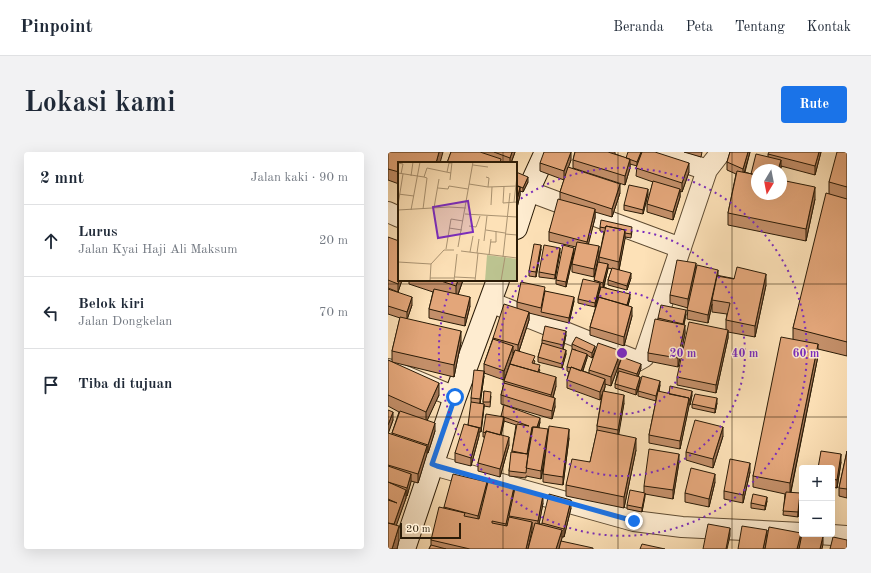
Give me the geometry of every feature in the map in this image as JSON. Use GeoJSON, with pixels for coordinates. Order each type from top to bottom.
{"type":"FeatureCollection","features":[{"type":"Feature","properties":{"kind":"street"},"geometry":{"type":"LineString","coordinates":[[517,225],[528,191],[546,152]]}},
{"type":"Feature","properties":{"kind":"street"},"geometry":{"type":"LineString","coordinates":[[655,152],[706,170]]}},
{"type":"Feature","properties":{"kind":"street"},"geometry":{"type":"LineString","coordinates":[[490,302],[638,361],[644,357],[706,170],[721,152]]}},
{"type":"Feature","properties":{"kind":"street"},"geometry":{"type":"LineString","coordinates":[[528,191],[681,248]]}},
{"type":"Feature","properties":{"kind":"street"},"geometry":{"type":"LineString","coordinates":[[388,212],[398,217]]}},
{"type":"Feature","properties":{"kind":"street"},"geometry":{"type":"LineString","coordinates":[[404,549],[455,397],[498,281]]}},
{"type":"Feature","properties":{"kind":"street"},"geometry":{"type":"LineString","coordinates":[[388,369],[455,397]]}},
{"type":"Feature","properties":{"kind":"street"},"geometry":{"type":"LineString","coordinates":[[432,464],[634,521],[682,528],[799,533]]}},
{"type":"Feature","properties":{"kind":"building"},"geometry":{"type":"Polygon","coordinates":[[[388,152],[439,152],[436,162],[398,162],[398,172],[388,169],[388,152]]]}},
{"type":"Feature","properties":{"kind":"building"},"geometry":{"type":"Polygon","coordinates":[[[451,152],[480,152],[501,159],[500,162],[447,162],[451,152]]]}},
{"type":"Feature","properties":{"kind":"building"},"geometry":{"type":"Polygon","coordinates":[[[494,152],[512,152],[510,158],[494,152]]]}},
{"type":"Feature","properties":{"kind":"building"},"geometry":{"type":"Polygon","coordinates":[[[544,152],[571,152],[564,171],[540,163],[544,152]]]}},
{"type":"Feature","properties":{"kind":"building"},"geometry":{"type":"Polygon","coordinates":[[[575,152],[608,152],[630,159],[625,176],[573,160],[575,152]]]}},
{"type":"Feature","properties":{"kind":"building"},"geometry":{"type":"Polygon","coordinates":[[[628,152],[641,152],[637,162],[626,158],[628,152]]]}},
{"type":"Feature","properties":{"kind":"building"},"geometry":{"type":"Polygon","coordinates":[[[642,152],[655,152],[689,163],[682,183],[636,168],[642,152]]]}},
{"type":"Feature","properties":{"kind":"building"},"geometry":{"type":"Polygon","coordinates":[[[730,152],[748,152],[743,169],[727,162],[730,152]]]}},
{"type":"Feature","properties":{"kind":"building"},"geometry":{"type":"Polygon","coordinates":[[[769,152],[819,152],[815,166],[768,154],[769,152]]]}},
{"type":"Feature","properties":{"kind":"building"},"geometry":{"type":"Polygon","coordinates":[[[837,152],[847,152],[847,187],[829,182],[837,152]]]}},
{"type":"Feature","properties":{"kind":"building"},"geometry":{"type":"Polygon","coordinates":[[[756,154],[781,160],[780,164],[754,164],[756,154]]]}},
{"type":"Feature","properties":{"kind":"building"},"geometry":{"type":"Polygon","coordinates":[[[568,167],[620,184],[612,209],[560,192],[568,167]]]}},
{"type":"Feature","properties":{"kind":"building"},"geometry":{"type":"Polygon","coordinates":[[[737,171],[751,174],[751,200],[787,200],[787,181],[815,187],[806,229],[728,213],[737,171]]]}},
{"type":"Feature","properties":{"kind":"building"},"geometry":{"type":"Polygon","coordinates":[[[517,172],[528,177],[523,188],[517,185],[517,172]]]}},
{"type":"Feature","properties":{"kind":"building"},"geometry":{"type":"Polygon","coordinates":[[[653,181],[680,189],[673,212],[647,204],[653,181]]]}},
{"type":"Feature","properties":{"kind":"building"},"geometry":{"type":"Polygon","coordinates":[[[629,185],[648,189],[643,210],[624,205],[629,185]]]}},
{"type":"Feature","properties":{"kind":"building"},"geometry":{"type":"Polygon","coordinates":[[[517,186],[520,187],[517,200],[517,186]]]}},
{"type":"Feature","properties":{"kind":"building"},"geometry":{"type":"Polygon","coordinates":[[[826,193],[847,199],[847,342],[793,328],[826,193]]]}},
{"type":"Feature","properties":{"kind":"building"},"geometry":{"type":"Polygon","coordinates":[[[558,199],[595,209],[587,242],[549,232],[558,199]]]}},
{"type":"Feature","properties":{"kind":"building"},"geometry":{"type":"Polygon","coordinates":[[[601,220],[632,227],[631,234],[625,233],[625,230],[606,226],[605,228],[600,227],[601,220]]]}},
{"type":"Feature","properties":{"kind":"building"},"geometry":{"type":"Polygon","coordinates":[[[606,226],[625,230],[619,262],[599,257],[606,226]]]}},
{"type":"Feature","properties":{"kind":"building"},"geometry":{"type":"Polygon","coordinates":[[[388,237],[398,241],[399,281],[398,284],[388,280],[388,237]]]}},
{"type":"Feature","properties":{"kind":"building"},"geometry":{"type":"Polygon","coordinates":[[[577,242],[599,246],[594,269],[572,264],[577,242]]]}},
{"type":"Feature","properties":{"kind":"building"},"geometry":{"type":"Polygon","coordinates":[[[534,244],[541,245],[536,272],[529,271],[534,244]]]}},
{"type":"Feature","properties":{"kind":"building"},"geometry":{"type":"Polygon","coordinates":[[[544,245],[560,248],[555,275],[539,272],[544,245]]]}},
{"type":"Feature","properties":{"kind":"building"},"geometry":{"type":"Polygon","coordinates":[[[563,245],[574,248],[566,282],[556,280],[563,245]]]}},
{"type":"Feature","properties":{"kind":"building"},"geometry":{"type":"Polygon","coordinates":[[[677,260],[696,263],[688,299],[670,295],[677,260]]]}},
{"type":"Feature","properties":{"kind":"building"},"geometry":{"type":"Polygon","coordinates":[[[598,262],[608,264],[603,283],[594,280],[598,262]]]}},
{"type":"Feature","properties":{"kind":"building"},"geometry":{"type":"Polygon","coordinates":[[[697,265],[718,270],[708,315],[687,310],[697,265]]]}},
{"type":"Feature","properties":{"kind":"building"},"geometry":{"type":"Polygon","coordinates":[[[737,267],[766,274],[755,326],[726,320],[730,303],[712,300],[717,276],[734,279],[737,267]]]}},
{"type":"Feature","properties":{"kind":"building"},"geometry":{"type":"Polygon","coordinates":[[[612,268],[631,273],[627,286],[608,280],[612,268]]]}},
{"type":"Feature","properties":{"kind":"building"},"geometry":{"type":"Polygon","coordinates":[[[583,279],[600,283],[595,303],[578,299],[583,279]]]}},
{"type":"Feature","properties":{"kind":"building"},"geometry":{"type":"Polygon","coordinates":[[[441,281],[458,281],[456,286],[441,281]]]}},
{"type":"Feature","properties":{"kind":"building"},"geometry":{"type":"Polygon","coordinates":[[[521,282],[545,287],[541,308],[517,302],[521,282]]]}},
{"type":"Feature","properties":{"kind":"building"},"geometry":{"type":"Polygon","coordinates":[[[601,287],[630,294],[627,305],[598,297],[601,287]]]}},
{"type":"Feature","properties":{"kind":"building"},"geometry":{"type":"Polygon","coordinates":[[[388,289],[412,297],[407,312],[388,306],[388,289]]]}},
{"type":"Feature","properties":{"kind":"building"},"geometry":{"type":"Polygon","coordinates":[[[434,289],[470,297],[465,318],[429,309],[434,289]]]}},
{"type":"Feature","properties":{"kind":"building"},"geometry":{"type":"Polygon","coordinates":[[[545,291],[574,297],[569,318],[541,312],[545,291]]]}},
{"type":"Feature","properties":{"kind":"building"},"geometry":{"type":"Polygon","coordinates":[[[599,297],[632,307],[624,337],[590,327],[599,297]]]}},
{"type":"Feature","properties":{"kind":"building"},"geometry":{"type":"Polygon","coordinates":[[[504,304],[529,312],[518,345],[493,338],[504,304]]]}},
{"type":"Feature","properties":{"kind":"building"},"geometry":{"type":"Polygon","coordinates":[[[661,305],[686,310],[683,324],[658,318],[661,305]]]}},
{"type":"Feature","properties":{"kind":"building"},"geometry":{"type":"Polygon","coordinates":[[[400,317],[461,331],[454,365],[392,351],[400,317]]]}},
{"type":"Feature","properties":{"kind":"building"},"geometry":{"type":"Polygon","coordinates":[[[655,319],[685,325],[678,358],[648,353],[655,319]]]}},
{"type":"Feature","properties":{"kind":"building"},"geometry":{"type":"Polygon","coordinates":[[[689,322],[728,330],[716,385],[677,377],[689,322]]]}},
{"type":"Feature","properties":{"kind":"building"},"geometry":{"type":"Polygon","coordinates":[[[545,326],[566,331],[563,345],[542,340],[545,326]]]}},
{"type":"Feature","properties":{"kind":"building"},"geometry":{"type":"Polygon","coordinates":[[[576,337],[595,346],[592,353],[572,344],[576,337]]]}},
{"type":"Feature","properties":{"kind":"building"},"geometry":{"type":"Polygon","coordinates":[[[781,337],[818,344],[790,483],[753,476],[781,337]]]}},
{"type":"Feature","properties":{"kind":"building"},"geometry":{"type":"Polygon","coordinates":[[[493,339],[513,346],[504,371],[484,364],[493,339]]]}},
{"type":"Feature","properties":{"kind":"building"},"geometry":{"type":"Polygon","coordinates":[[[542,343],[566,350],[562,364],[538,357],[542,343]]]}},
{"type":"Feature","properties":{"kind":"building"},"geometry":{"type":"Polygon","coordinates":[[[598,343],[621,351],[611,377],[589,370],[598,343]]]}},
{"type":"Feature","properties":{"kind":"building"},"geometry":{"type":"Polygon","coordinates":[[[572,349],[587,354],[581,371],[567,367],[572,349]]]}},
{"type":"Feature","properties":{"kind":"building"},"geometry":{"type":"Polygon","coordinates":[[[515,350],[535,356],[532,363],[540,365],[538,372],[510,364],[515,350]]]}},
{"type":"Feature","properties":{"kind":"building"},"geometry":{"type":"Polygon","coordinates":[[[622,357],[641,364],[637,374],[618,368],[622,357]]]}},
{"type":"Feature","properties":{"kind":"building"},"geometry":{"type":"Polygon","coordinates":[[[388,360],[439,383],[426,412],[388,395],[388,360]]]}},
{"type":"Feature","properties":{"kind":"building"},"geometry":{"type":"Polygon","coordinates":[[[510,364],[556,377],[551,395],[504,381],[510,364]]]}},
{"type":"Feature","properties":{"kind":"building"},"geometry":{"type":"Polygon","coordinates":[[[571,367],[605,379],[600,392],[567,380],[571,367]]]}},
{"type":"Feature","properties":{"kind":"building"},"geometry":{"type":"Polygon","coordinates":[[[474,370],[484,371],[480,399],[471,398],[474,370]]]}},
{"type":"Feature","properties":{"kind":"building"},"geometry":{"type":"Polygon","coordinates":[[[619,371],[640,377],[636,390],[615,384],[619,371]]]}},
{"type":"Feature","properties":{"kind":"building"},"geometry":{"type":"Polygon","coordinates":[[[642,376],[660,381],[656,396],[638,391],[642,376]]]}},
{"type":"Feature","properties":{"kind":"building"},"geometry":{"type":"Polygon","coordinates":[[[504,383],[555,398],[552,411],[501,395],[504,383]]]}},
{"type":"Feature","properties":{"kind":"building"},"geometry":{"type":"Polygon","coordinates":[[[670,386],[692,391],[690,400],[689,398],[669,394],[670,386]]]}},
{"type":"Feature","properties":{"kind":"building"},"geometry":{"type":"Polygon","coordinates":[[[484,391],[491,392],[490,402],[483,402],[484,391]]]}},
{"type":"Feature","properties":{"kind":"building"},"geometry":{"type":"Polygon","coordinates":[[[603,391],[624,395],[618,430],[597,426],[603,391]]]}},
{"type":"Feature","properties":{"kind":"building"},"geometry":{"type":"Polygon","coordinates":[[[658,391],[689,398],[680,441],[649,435],[658,391]]]}},
{"type":"Feature","properties":{"kind":"building"},"geometry":{"type":"Polygon","coordinates":[[[695,394],[717,398],[715,409],[692,404],[695,394]]]}},
{"type":"Feature","properties":{"kind":"building"},"geometry":{"type":"Polygon","coordinates":[[[471,402],[484,404],[481,428],[468,425],[471,402]]]}},
{"type":"Feature","properties":{"kind":"building"},"geometry":{"type":"Polygon","coordinates":[[[504,405],[540,418],[537,427],[532,427],[527,454],[512,451],[517,424],[529,426],[501,416],[504,405]]]}},
{"type":"Feature","properties":{"kind":"building"},"geometry":{"type":"Polygon","coordinates":[[[388,410],[393,412],[388,425],[388,410]]]}},
{"type":"Feature","properties":{"kind":"building"},"geometry":{"type":"Polygon","coordinates":[[[400,411],[435,423],[428,445],[392,433],[400,411]]]}},
{"type":"Feature","properties":{"kind":"building"},"geometry":{"type":"Polygon","coordinates":[[[486,414],[504,417],[500,435],[486,431],[486,433],[483,432],[486,414]]]}},
{"type":"Feature","properties":{"kind":"building"},"geometry":{"type":"Polygon","coordinates":[[[695,420],[723,427],[713,459],[686,452],[695,420]]]}},
{"type":"Feature","properties":{"kind":"building"},"geometry":{"type":"Polygon","coordinates":[[[464,424],[479,428],[471,458],[455,453],[464,424]]]}},
{"type":"Feature","properties":{"kind":"building"},"geometry":{"type":"Polygon","coordinates":[[[549,426],[569,429],[563,477],[543,474],[549,426]]]}},
{"type":"Feature","properties":{"kind":"building"},"geometry":{"type":"Polygon","coordinates":[[[533,427],[548,429],[541,471],[526,468],[533,427]]]}},
{"type":"Feature","properties":{"kind":"building"},"geometry":{"type":"Polygon","coordinates":[[[597,430],[636,438],[624,497],[566,485],[572,459],[590,462],[597,430]]]}},
{"type":"Feature","properties":{"kind":"building"},"geometry":{"type":"Polygon","coordinates":[[[486,431],[509,437],[500,469],[478,463],[486,431]]]}},
{"type":"Feature","properties":{"kind":"building"},"geometry":{"type":"Polygon","coordinates":[[[388,433],[427,446],[418,474],[388,465],[388,433]]]}},
{"type":"Feature","properties":{"kind":"building"},"geometry":{"type":"Polygon","coordinates":[[[649,449],[679,454],[673,490],[644,486],[649,449]]]}},
{"type":"Feature","properties":{"kind":"building"},"geometry":{"type":"Polygon","coordinates":[[[821,451],[841,454],[837,480],[835,480],[835,465],[819,465],[821,451]]]}},
{"type":"Feature","properties":{"kind":"building"},"geometry":{"type":"Polygon","coordinates":[[[847,451],[847,489],[839,488],[847,451]]]}},
{"type":"Feature","properties":{"kind":"building"},"geometry":{"type":"Polygon","coordinates":[[[511,452],[528,454],[526,473],[509,471],[511,452]]]}},
{"type":"Feature","properties":{"kind":"building"},"geometry":{"type":"Polygon","coordinates":[[[730,459],[750,463],[743,495],[724,491],[730,459]]]}},
{"type":"Feature","properties":{"kind":"building"},"geometry":{"type":"Polygon","coordinates":[[[388,466],[411,474],[407,488],[388,482],[388,466]]]}},
{"type":"Feature","properties":{"kind":"building"},"geometry":{"type":"Polygon","coordinates":[[[691,468],[715,474],[709,499],[685,493],[691,468]]]}},
{"type":"Feature","properties":{"kind":"building"},"geometry":{"type":"Polygon","coordinates":[[[453,474],[487,482],[478,516],[444,507],[453,474]]]}},
{"type":"Feature","properties":{"kind":"building"},"geometry":{"type":"Polygon","coordinates":[[[388,482],[406,490],[394,524],[388,523],[388,500],[397,503],[388,499],[388,482]]]}},
{"type":"Feature","properties":{"kind":"building"},"geometry":{"type":"Polygon","coordinates":[[[488,482],[514,487],[506,524],[492,521],[492,523],[507,526],[509,517],[532,522],[526,549],[470,549],[431,540],[439,507],[465,513],[464,516],[479,519],[488,482]]]}},
{"type":"Feature","properties":{"kind":"building"},"geometry":{"type":"Polygon","coordinates":[[[515,488],[543,495],[538,521],[509,516],[515,488]]]}},
{"type":"Feature","properties":{"kind":"building"},"geometry":{"type":"Polygon","coordinates":[[[630,490],[645,493],[642,508],[627,505],[630,490]]]}},
{"type":"Feature","properties":{"kind":"building"},"geometry":{"type":"Polygon","coordinates":[[[786,492],[799,493],[798,512],[783,511],[786,492]]]}},
{"type":"Feature","properties":{"kind":"building"},"geometry":{"type":"Polygon","coordinates":[[[549,494],[571,500],[564,529],[542,523],[549,494]]]}},
{"type":"Feature","properties":{"kind":"building"},"geometry":{"type":"Polygon","coordinates":[[[753,494],[767,497],[765,506],[751,503],[753,494]]]}},
{"type":"Feature","properties":{"kind":"building"},"geometry":{"type":"Polygon","coordinates":[[[388,523],[399,526],[392,549],[388,549],[388,523]]]}},
{"type":"Feature","properties":{"kind":"building"},"geometry":{"type":"Polygon","coordinates":[[[535,523],[562,530],[556,549],[528,549],[535,523]]]}},
{"type":"Feature","properties":{"kind":"building"},"geometry":{"type":"Polygon","coordinates":[[[708,524],[730,528],[726,549],[703,549],[708,524]]]}},
{"type":"Feature","properties":{"kind":"building"},"geometry":{"type":"Polygon","coordinates":[[[742,526],[767,530],[763,549],[738,549],[742,526]]]}},
{"type":"Feature","properties":{"kind":"building"},"geometry":{"type":"Polygon","coordinates":[[[769,527],[799,533],[800,537],[797,549],[765,549],[769,527]]]}},
{"type":"Feature","properties":{"kind":"building"},"geometry":{"type":"Polygon","coordinates":[[[801,537],[823,537],[820,549],[799,549],[801,537]]]}},
{"type":"Feature","properties":{"kind":"building"},"geometry":{"type":"Polygon","coordinates":[[[833,537],[847,540],[847,549],[830,549],[833,537]]]}},
{"type":"Feature","properties":{"kind":"building"},"geometry":{"type":"Polygon","coordinates":[[[561,541],[593,548],[593,549],[559,549],[561,541]]]}},
{"type":"Feature","properties":{"kind":"building"},"geometry":{"type":"Polygon","coordinates":[[[642,544],[665,549],[640,549],[642,544]]]}},
{"type":"Feature","properties":{"kind":"building"},"geometry":{"type":"Polygon","coordinates":[[[431,545],[446,549],[429,549],[431,545]]]}},
{"type":"Feature","properties":{"kind":"route"},"geometry":{"type":"LineString","coordinates":[[455,397],[432,464],[634,521]]}}]}
